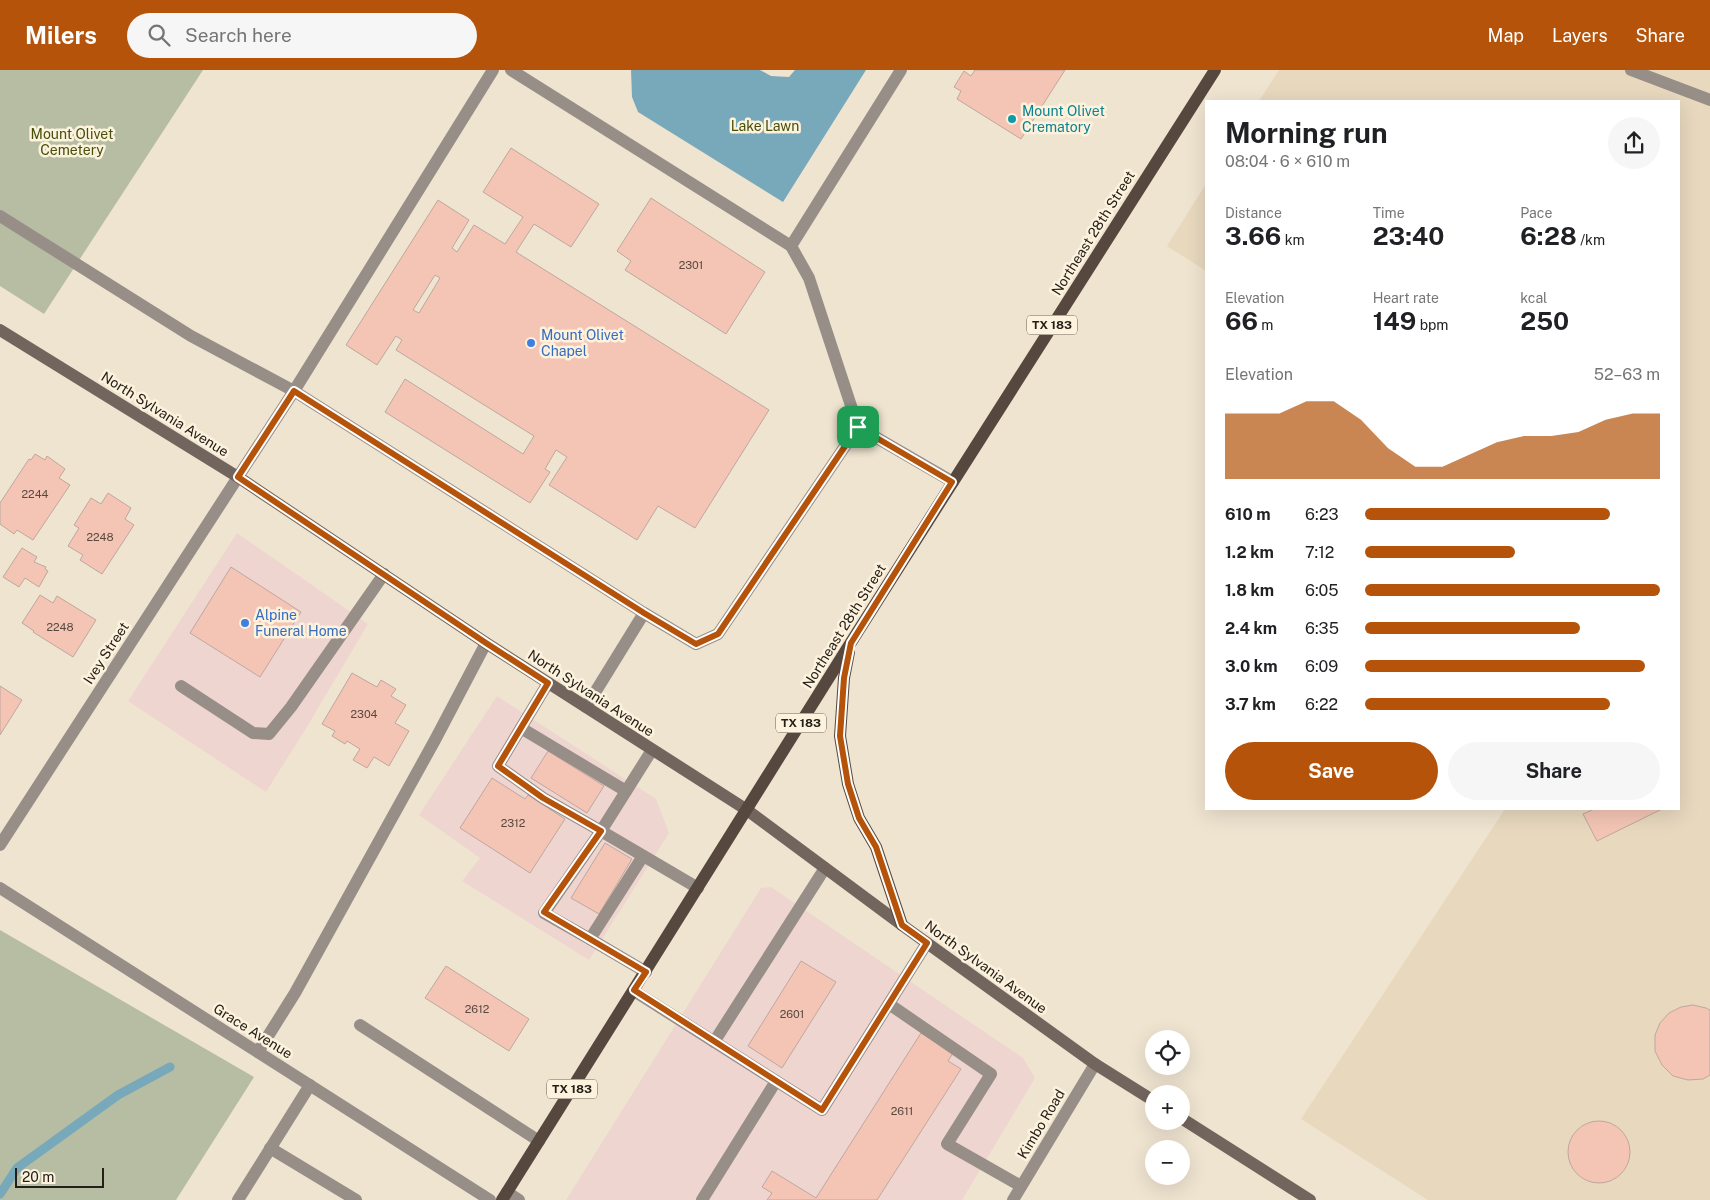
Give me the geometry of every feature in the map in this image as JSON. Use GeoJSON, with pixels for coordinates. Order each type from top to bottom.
{"type":"FeatureCollection","features":[{"type":"Feature","properties":{"kind":"main road","name":"Northeast 28th Street"},"geometry":{"type":"LineString","coordinates":[[505,1196],[952,482],[1215,70]]}},
{"type":"Feature","properties":{"kind":"main road","name":"North Sylvania Avenue"},"geometry":{"type":"LineString","coordinates":[[0,330],[238,477],[486,643],[746,810],[1096,1064],[1145,1094]]}},
{"type":"Feature","properties":{"kind":"main road"},"geometry":{"type":"LineString","coordinates":[[851,643],[844,678],[840,736],[848,784],[859,818],[876,847],[902,925]]}},
{"type":"Feature","properties":{"kind":"main road"},"geometry":{"type":"LineString","coordinates":[[1190,1124],[1310,1200]]}},
{"type":"Feature","properties":{"kind":"street"},"geometry":{"type":"LineString","coordinates":[[238,477],[294,391],[493,70]]}},
{"type":"Feature","properties":{"kind":"street"},"geometry":{"type":"LineString","coordinates":[[511,70],[791,246],[809,278],[858,427],[952,482]]}},
{"type":"Feature","properties":{"kind":"street"},"geometry":{"type":"LineString","coordinates":[[791,246],[900,70]]}},
{"type":"Feature","properties":{"kind":"street"},"geometry":{"type":"LineString","coordinates":[[1631,70],[1710,100]]}},
{"type":"Feature","properties":{"kind":"street"},"geometry":{"type":"LineString","coordinates":[[0,216],[191,336],[294,391],[696,644],[718,634],[858,427]]}},
{"type":"Feature","properties":{"kind":"street","name":"Ivey Street"},"geometry":{"type":"LineString","coordinates":[[0,845],[238,477]]}},
{"type":"Feature","properties":{"kind":"street"},"geometry":{"type":"LineString","coordinates":[[181,686],[253,733],[269,734],[291,707],[384,574]]}},
{"type":"Feature","properties":{"kind":"street"},"geometry":{"type":"LineString","coordinates":[[586,707],[644,613]]}},
{"type":"Feature","properties":{"kind":"street"},"geometry":{"type":"LineString","coordinates":[[258,1052],[295,993],[435,740],[486,643]]}},
{"type":"Feature","properties":{"kind":"street"},"geometry":{"type":"LineString","coordinates":[[548,683],[498,766],[554,798],[601,831],[698,888]]}},
{"type":"Feature","properties":{"kind":"street"},"geometry":{"type":"LineString","coordinates":[[521,728],[576,764],[626,791]]}},
{"type":"Feature","properties":{"kind":"street"},"geometry":{"type":"LineString","coordinates":[[646,972],[544,912],[601,831],[652,750]]}},
{"type":"Feature","properties":{"kind":"street"},"geometry":{"type":"LineString","coordinates":[[590,939],[643,856]]}},
{"type":"Feature","properties":{"kind":"street"},"geometry":{"type":"LineString","coordinates":[[714,1042],[825,868]]}},
{"type":"Feature","properties":{"kind":"street","name":"Grace Avenue"},"geometry":{"type":"LineString","coordinates":[[0,888],[490,1200]]}},
{"type":"Feature","properties":{"kind":"street"},"geometry":{"type":"LineString","coordinates":[[634,990],[822,1110],[927,943]]}},
{"type":"Feature","properties":{"kind":"street"},"geometry":{"type":"LineString","coordinates":[[889,1004],[991,1074],[948,1144],[1021,1186]]}},
{"type":"Feature","properties":{"kind":"street"},"geometry":{"type":"LineString","coordinates":[[360,1025],[539,1141]]}},
{"type":"Feature","properties":{"kind":"street","name":"Kimbo Road"},"geometry":{"type":"LineString","coordinates":[[1013,1200],[1096,1064]]}},
{"type":"Feature","properties":{"kind":"street"},"geometry":{"type":"LineString","coordinates":[[702,1200],[776,1081]]}},
{"type":"Feature","properties":{"kind":"street"},"geometry":{"type":"LineString","coordinates":[[238,1200],[310,1085]]}},
{"type":"Feature","properties":{"kind":"street"},"geometry":{"type":"LineString","coordinates":[[270,1148],[356,1200]]}},
{"type":"Feature","properties":{"kind":"street"},"geometry":{"type":"LineString","coordinates":[[505,1196],[519,1200]]}},
{"type":"Feature","properties":{"kind":"shaded area"},"geometry":{"type":"Polygon","coordinates":[[[1279,70],[1710,70],[1710,1200],[1428,1200],[1301,1119],[1504,810],[1680,810],[1680,100],[1260,100],[1279,70]]]}},
{"type":"Feature","properties":{"kind":"shaded area"},"geometry":{"type":"Polygon","coordinates":[[[1205,186],[1205,270],[1167,246],[1205,186]]]}},
{"type":"Feature","properties":{"kind":"shaded area"},"geometry":{"type":"Polygon","coordinates":[[[237,533],[368,624],[266,792],[128,701],[237,533]]]}},
{"type":"Feature","properties":{"kind":"shaded area"},"geometry":{"type":"Polygon","coordinates":[[[497,696],[656,799],[669,833],[589,960],[462,881],[480,858],[419,815],[497,696]]]}},
{"type":"Feature","properties":{"kind":"shaded area"},"geometry":{"type":"Polygon","coordinates":[[[771,887],[1023,1058],[1035,1078],[962,1200],[566,1200],[761,888],[771,887]]]}},
{"type":"Feature","properties":{"kind":"green space","name":"Mount Olivet Cemetery"},"geometry":{"type":"Polygon","coordinates":[[[0,70],[203,70],[44,314],[0,286],[0,70]]]}},
{"type":"Feature","properties":{"kind":"green space"},"geometry":{"type":"Polygon","coordinates":[[[0,930],[254,1077],[176,1200],[0,1200],[0,930]]]}},
{"type":"Feature","properties":{"kind":"water","name":"Lake Lawn"},"geometry":{"type":"Polygon","coordinates":[[[631,70],[760,70],[771,76],[789,77],[795,70],[866,70],[783,202],[638,112],[632,97],[631,70]]]}},
{"type":"Feature","properties":{"kind":"building","name":"Mount Olivet Crematory"},"geometry":{"type":"Polygon","coordinates":[[[975,70],[1065,70],[1021,139],[957,99],[961,91],[954,87],[964,71],[971,76],[975,70]]]}},
{"type":"Feature","properties":{"kind":"building","name":"Mount Olivet Chapel"},"geometry":{"type":"Polygon","coordinates":[[[511,148],[599,204],[571,247],[534,224],[516,252],[769,410],[695,528],[658,506],[637,540],[549,485],[567,457],[556,450],[545,469],[550,472],[530,503],[385,412],[405,379],[523,454],[534,436],[396,350],[402,340],[396,336],[377,365],[346,345],[438,200],[469,220],[452,248],[457,252],[474,225],[505,244],[523,217],[483,192],[511,148]],[[435,275],[413,310],[419,313],[440,278],[435,275]]]}},
{"type":"Feature","properties":{"kind":"building"},"geometry":{"type":"Polygon","coordinates":[[[651,198],[765,272],[726,334],[625,270],[631,261],[617,251],[651,198]]]}},
{"type":"Feature","properties":{"kind":"building"},"geometry":{"type":"Polygon","coordinates":[[[35,454],[45,460],[47,456],[65,469],[59,478],[70,485],[33,540],[17,530],[14,534],[0,524],[0,503],[29,459],[31,460],[35,454]]]}},
{"type":"Feature","properties":{"kind":"building"},"geometry":{"type":"Polygon","coordinates":[[[108,493],[131,508],[125,519],[134,525],[102,574],[80,560],[83,555],[68,546],[79,528],[74,525],[91,498],[101,504],[108,493]]]}},
{"type":"Feature","properties":{"kind":"building"},"geometry":{"type":"Polygon","coordinates":[[[22,548],[37,557],[34,562],[46,567],[45,569],[48,571],[39,587],[25,578],[19,587],[3,577],[22,548]]]}},
{"type":"Feature","properties":{"kind":"building","name":"Alpine Funeral Home"},"geometry":{"type":"Polygon","coordinates":[[[231,567],[301,612],[260,677],[190,633],[231,567]]]}},
{"type":"Feature","properties":{"kind":"building"},"geometry":{"type":"Polygon","coordinates":[[[40,595],[53,603],[57,596],[96,620],[73,657],[22,623],[40,595]]]}},
{"type":"Feature","properties":{"kind":"building"},"geometry":{"type":"Polygon","coordinates":[[[352,673],[377,687],[381,680],[396,689],[391,696],[406,705],[395,723],[409,731],[389,766],[374,757],[367,768],[353,760],[360,749],[347,741],[345,744],[332,736],[335,731],[322,724],[352,673]]]}},
{"type":"Feature","properties":{"kind":"building"},"geometry":{"type":"Polygon","coordinates":[[[0,686],[22,700],[0,735],[0,686]]]}},
{"type":"Feature","properties":{"kind":"building"},"geometry":{"type":"Polygon","coordinates":[[[548,751],[604,786],[587,813],[531,778],[548,751]]]}},
{"type":"Feature","properties":{"kind":"building"},"geometry":{"type":"Polygon","coordinates":[[[492,778],[525,799],[528,795],[565,819],[530,873],[460,828],[492,778]]]}},
{"type":"Feature","properties":{"kind":"building"},"geometry":{"type":"Polygon","coordinates":[[[1592,810],[1660,810],[1597,841],[1583,814],[1592,810]]]}},
{"type":"Feature","properties":{"kind":"building"},"geometry":{"type":"Polygon","coordinates":[[[605,843],[632,859],[599,914],[571,898],[605,843]]]}},
{"type":"Feature","properties":{"kind":"building"},"geometry":{"type":"Polygon","coordinates":[[[801,961],[836,982],[782,1068],[748,1046],[801,961]]]}},
{"type":"Feature","properties":{"kind":"building"},"geometry":{"type":"Polygon","coordinates":[[[446,966],[529,1019],[509,1051],[425,998],[446,966]]]}},
{"type":"Feature","properties":{"kind":"building"},"geometry":{"type":"Polygon","coordinates":[[[1693,1005],[1710,1010],[1710,1075],[1703,1079],[1688,1080],[1673,1076],[1662,1065],[1655,1051],[1655,1035],[1660,1023],[1669,1013],[1681,1007],[1693,1005]]]}},
{"type":"Feature","properties":{"kind":"building"},"geometry":{"type":"Polygon","coordinates":[[[921,1033],[953,1053],[948,1061],[961,1069],[877,1200],[767,1200],[772,1193],[762,1187],[772,1171],[816,1198],[921,1033]]]}},
{"type":"Feature","properties":{"kind":"building"},"geometry":{"type":"Polygon","coordinates":[[[1599,1121],[1611,1123],[1621,1130],[1628,1140],[1630,1152],[1628,1164],[1621,1174],[1611,1181],[1599,1183],[1587,1181],[1577,1174],[1570,1164],[1568,1152],[1570,1140],[1577,1130],[1587,1123],[1599,1121]]]}},
{"type":"Feature","properties":{"kind":"waterway"},"geometry":{"type":"LineString","coordinates":[[0,1194],[17,1168],[118,1095],[170,1067]]}},
{"type":"Feature","properties":{"kind":"place","name":"Mount Olivet Crematory"},"geometry":{"type":"Point","coordinates":[1012,119]}},
{"type":"Feature","properties":{"kind":"place","name":"Mount Olivet Chapel"},"geometry":{"type":"Point","coordinates":[531,343]}},
{"type":"Feature","properties":{"kind":"place","name":"Alpine Funeral Home"},"geometry":{"type":"Point","coordinates":[245,623]}},
{"type":"Feature","properties":{"kind":"route"},"geometry":{"type":"LineString","coordinates":[[294,391],[696,644],[718,634],[858,427],[952,482],[851,643],[844,678],[840,736],[848,784],[859,818],[876,847],[902,925],[927,943],[822,1110],[634,990],[646,972],[544,912],[601,831],[543,798],[498,766],[548,683],[238,477],[294,391]]}}]}
